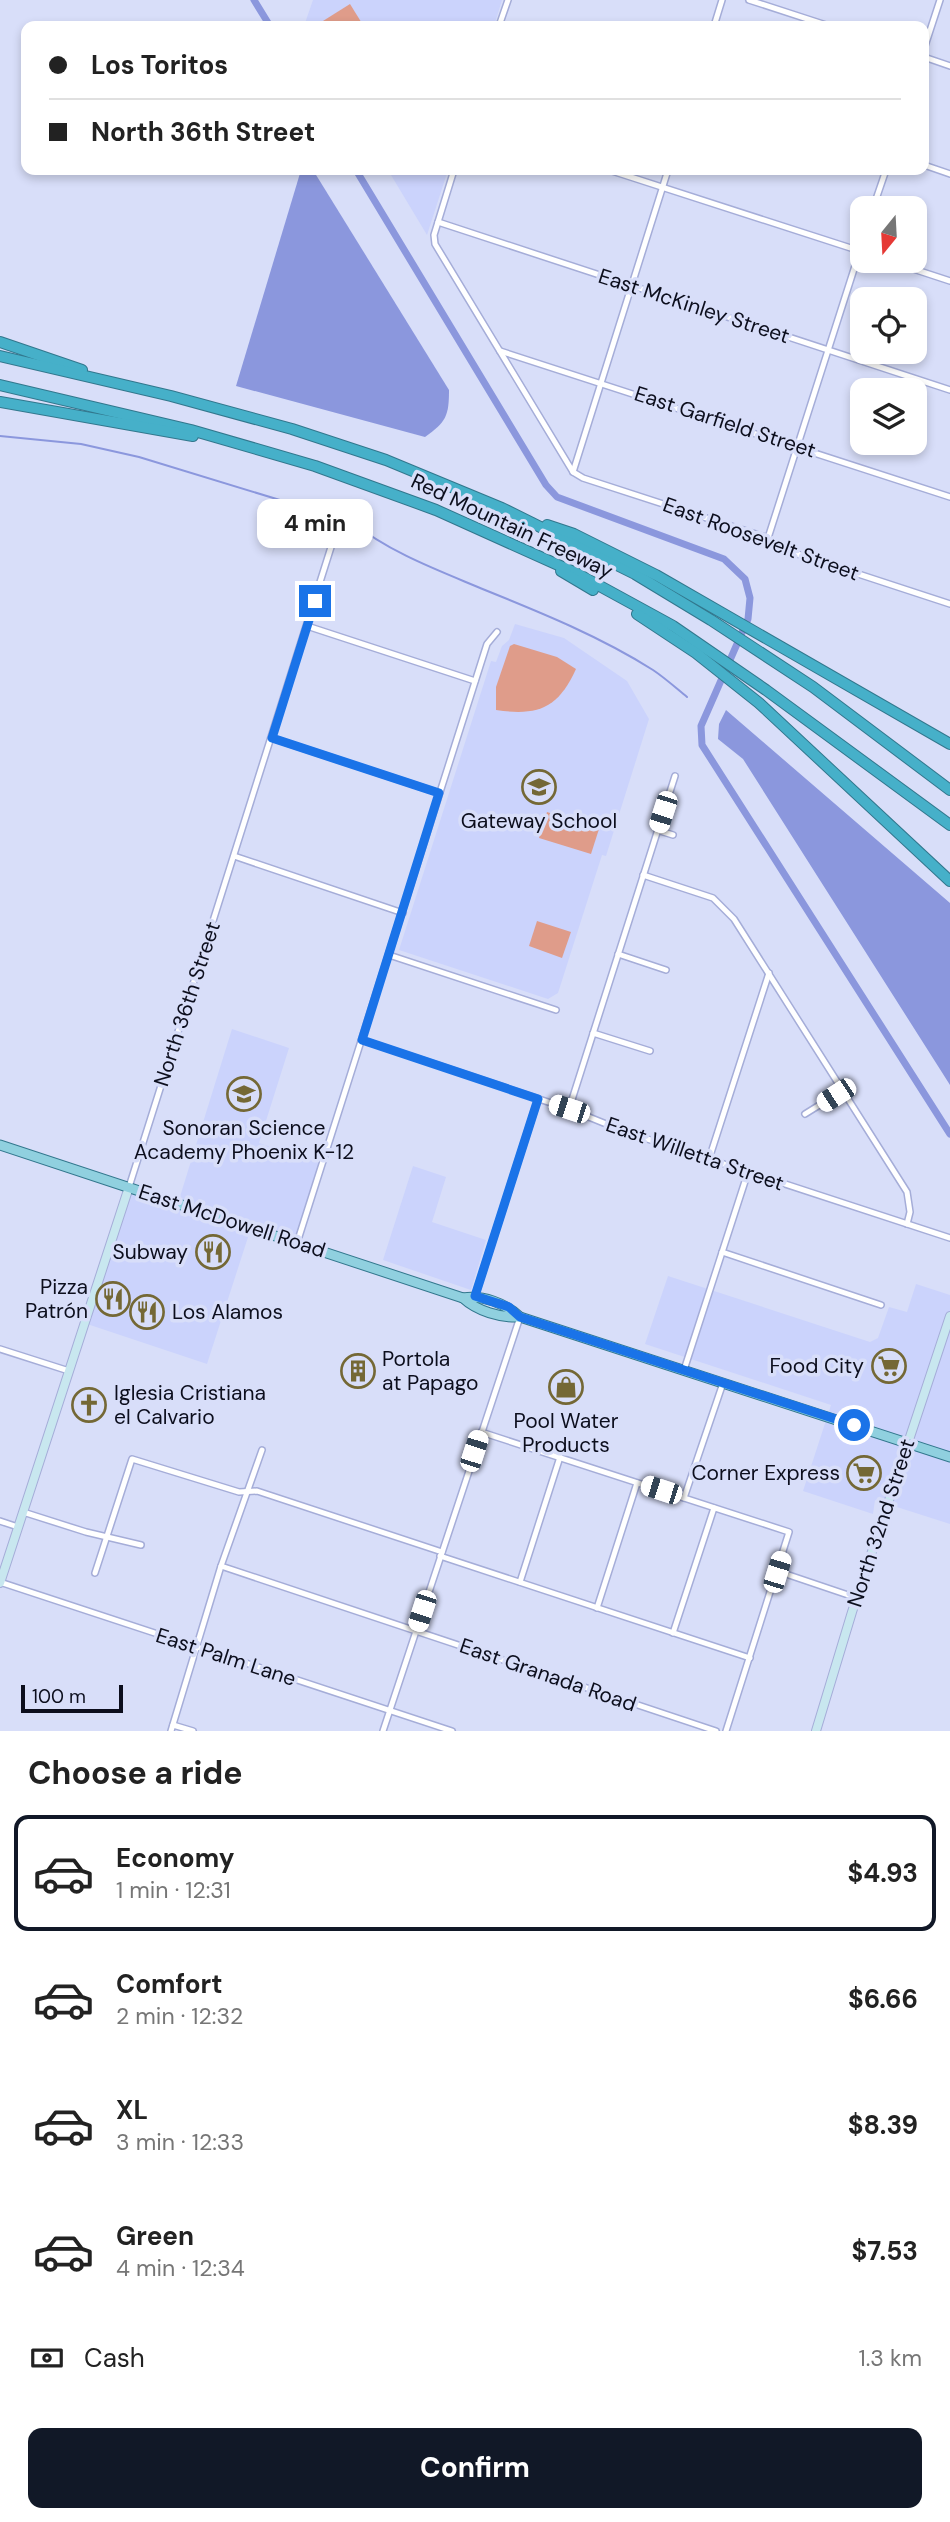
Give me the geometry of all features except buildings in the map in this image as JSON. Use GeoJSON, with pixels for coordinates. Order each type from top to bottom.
{"type":"FeatureCollection","features":[{"type":"Feature","properties":{"kind":"highway"},"geometry":{"type":"LineString","coordinates":[[0,342],[122,385]]}},
{"type":"Feature","properties":{"kind":"highway","name":"Red Mountain Freeway"},"geometry":{"type":"LineString","coordinates":[[0,356],[244,415],[339,444],[421,474],[523,517],[635,574],[711,620],[781,665],[950,790]]}},
{"type":"Feature","properties":{"kind":"highway","name":"Red Mountain Freeway"},"geometry":{"type":"LineString","coordinates":[[0,385],[242,443],[388,491],[531,552],[572,579],[698,649]]}},
{"type":"Feature","properties":{"kind":"highway"},"geometry":{"type":"LineString","coordinates":[[0,402],[158,431],[242,443]]}},
{"type":"Feature","properties":{"kind":"highway"},"geometry":{"type":"LineString","coordinates":[[523,517],[575,534],[656,575],[950,744]]}},
{"type":"Feature","properties":{"kind":"highway"},"geometry":{"type":"LineString","coordinates":[[698,649],[766,690],[950,825]]}},
{"type":"Feature","properties":{"kind":"highway"},"geometry":{"type":"LineString","coordinates":[[698,649],[950,881]]}},
{"type":"Feature","properties":{"kind":"main road","name":"East McDowell Road"},"geometry":{"type":"LineString","coordinates":[[0,1145],[463,1298],[509,1307],[520,1317],[950,1457]]}},
{"type":"Feature","properties":{"kind":"main road","name":"North 36th Street"},"geometry":{"type":"LineString","coordinates":[[0,1583],[129,1187]]}},
{"type":"Feature","properties":{"kind":"main road","name":"North 32nd Street"},"geometry":{"type":"LineString","coordinates":[[816,1731],[950,1316]]}},
{"type":"Feature","properties":{"kind":"street"},"geometry":{"type":"LineString","coordinates":[[501,21],[508,0]]}},
{"type":"Feature","properties":{"kind":"street"},"geometry":{"type":"LineString","coordinates":[[716,21],[722,0]]}},
{"type":"Feature","properties":{"kind":"street"},"geometry":{"type":"LineString","coordinates":[[749,0],[814,21]]}},
{"type":"Feature","properties":{"kind":"street"},"geometry":{"type":"LineString","coordinates":[[929,34],[940,0]]}},
{"type":"Feature","properties":{"kind":"street"},"geometry":{"type":"LineString","coordinates":[[929,59],[950,66]]}},
{"type":"Feature","properties":{"kind":"street"},"geometry":{"type":"LineString","coordinates":[[929,167],[950,174]]}},
{"type":"Feature","properties":{"kind":"street"},"geometry":{"type":"LineString","coordinates":[[452,175],[433,239],[573,472]]}},
{"type":"Feature","properties":{"kind":"street"},"geometry":{"type":"LineString","coordinates":[[625,175],[850,248]]}},
{"type":"Feature","properties":{"kind":"street"},"geometry":{"type":"LineString","coordinates":[[573,472],[667,175]]}},
{"type":"Feature","properties":{"kind":"street"},"geometry":{"type":"LineString","coordinates":[[877,196],[884,175]]}},
{"type":"Feature","properties":{"kind":"street","name":"East McKinley Street"},"geometry":{"type":"LineString","coordinates":[[438,222],[950,390]]}},
{"type":"Feature","properties":{"kind":"street"},"geometry":{"type":"LineString","coordinates":[[768,538],[854,273]]}},
{"type":"Feature","properties":{"kind":"street"},"geometry":{"type":"LineString","coordinates":[[926,273],[950,281]]}},
{"type":"Feature","properties":{"kind":"street","name":"East Garfield Street"},"geometry":{"type":"LineString","coordinates":[[500,351],[950,496]]}},
{"type":"Feature","properties":{"kind":"street","name":"East Roosevelt Street"},"geometry":{"type":"LineString","coordinates":[[573,472],[583,478],[768,538],[774,546],[785,550],[950,604]]}},
{"type":"Feature","properties":{"kind":"street","name":"North 36th Street"},"geometry":{"type":"LineString","coordinates":[[129,1187],[332,544]]}},
{"type":"Feature","properties":{"kind":"street"},"geometry":{"type":"LineString","coordinates":[[307,626],[475,681]]}},
{"type":"Feature","properties":{"kind":"street"},"geometry":{"type":"LineString","coordinates":[[297,1243],[487,644],[497,632]]}},
{"type":"Feature","properties":{"kind":"street"},"geometry":{"type":"LineString","coordinates":[[272,738],[439,793]]}},
{"type":"Feature","properties":{"kind":"street"},"geometry":{"type":"LineString","coordinates":[[569,1109],[675,776]]}},
{"type":"Feature","properties":{"kind":"street"},"geometry":{"type":"LineString","coordinates":[[657,830],[673,835]]}},
{"type":"Feature","properties":{"kind":"street"},"geometry":{"type":"LineString","coordinates":[[234,856],[403,913]]}},
{"type":"Feature","properties":{"kind":"street"},"geometry":{"type":"LineString","coordinates":[[643,875],[713,898],[734,919],[907,1192],[910,1212],[907,1224]]}},
{"type":"Feature","properties":{"kind":"street"},"geometry":{"type":"LineString","coordinates":[[618,954],[666,970]]}},
{"type":"Feature","properties":{"kind":"street"},"geometry":{"type":"LineString","coordinates":[[389,955],[556,1010]]}},
{"type":"Feature","properties":{"kind":"street"},"geometry":{"type":"LineString","coordinates":[[709,1159],[769,973]]}},
{"type":"Feature","properties":{"kind":"street"},"geometry":{"type":"LineString","coordinates":[[593,1033],[650,1051]]}},
{"type":"Feature","properties":{"kind":"street","name":"East Willetta Street"},"geometry":{"type":"LineString","coordinates":[[362,1040],[569,1109],[626,1132],[950,1238]]}},
{"type":"Feature","properties":{"kind":"street"},"geometry":{"type":"LineString","coordinates":[[806,1114],[842,1091]]}},
{"type":"Feature","properties":{"kind":"street"},"geometry":{"type":"LineString","coordinates":[[473,1301],[538,1099]]}},
{"type":"Feature","properties":{"kind":"street"},"geometry":{"type":"LineString","coordinates":[[684,1370],[748,1172]]}},
{"type":"Feature","properties":{"kind":"street"},"geometry":{"type":"LineString","coordinates":[[722,1252],[881,1304]]}},
{"type":"Feature","properties":{"kind":"street"},"geometry":{"type":"LineString","coordinates":[[383,1731],[520,1317]]}},
{"type":"Feature","properties":{"kind":"street"},"geometry":{"type":"LineString","coordinates":[[0,1349],[69,1371]]}},
{"type":"Feature","properties":{"kind":"street"},"geometry":{"type":"LineString","coordinates":[[684,1498],[723,1383]]}},
{"type":"Feature","properties":{"kind":"street"},"geometry":{"type":"LineString","coordinates":[[481,1432],[789,1532],[726,1731]]}},
{"type":"Feature","properties":{"kind":"street"},"geometry":{"type":"LineString","coordinates":[[192,1731],[172,1728],[221,1566],[262,1450]]}},
{"type":"Feature","properties":{"kind":"street"},"geometry":{"type":"LineString","coordinates":[[520,1582],[560,1457]]}},
{"type":"Feature","properties":{"kind":"street"},"geometry":{"type":"LineString","coordinates":[[95,1573],[132,1458],[239,1492],[257,1491],[750,1658]]}},
{"type":"Feature","properties":{"kind":"street"},"geometry":{"type":"LineString","coordinates":[[597,1608],[637,1483]]}},
{"type":"Feature","properties":{"kind":"street"},"geometry":{"type":"LineString","coordinates":[[673,1633],[714,1508]]}},
{"type":"Feature","properties":{"kind":"street"},"geometry":{"type":"LineString","coordinates":[[23,1511],[141,1545]]}},
{"type":"Feature","properties":{"kind":"street"},"geometry":{"type":"LineString","coordinates":[[0,1521],[18,1527]]}},
{"type":"Feature","properties":{"kind":"street","name":"East Granada Road"},"geometry":{"type":"LineString","coordinates":[[221,1566],[716,1731]]}},
{"type":"Feature","properties":{"kind":"street"},"geometry":{"type":"LineString","coordinates":[[777,1572],[857,1598]]}},
{"type":"Feature","properties":{"kind":"street","name":"East Palm Lane"},"geometry":{"type":"LineString","coordinates":[[0,1583],[452,1731]]}},
{"type":"Feature","properties":{"kind":"shaded area"},"geometry":{"type":"Polygon","coordinates":[[[313,0],[502,0],[496,21],[306,21],[313,0]]]}},
{"type":"Feature","properties":{"kind":"shaded area"},"geometry":{"type":"Polygon","coordinates":[[[350,4],[361,21],[323,21],[350,4]]]}},
{"type":"Feature","properties":{"kind":"shaded area"},"geometry":{"type":"Polygon","coordinates":[[[391,175],[446,175],[427,235],[391,175]]]}},
{"type":"Feature","properties":{"kind":"shaded area","name":"Gateway School"},"geometry":{"type":"Polygon","coordinates":[[[515,624],[564,638],[627,681],[649,719],[606,856],[602,855],[558,993],[548,999],[399,950],[491,661],[496,662],[515,624]]]}},
{"type":"Feature","properties":{"kind":"shaded area"},"geometry":{"type":"Polygon","coordinates":[[[514,644],[557,657],[576,669],[562,693],[545,707],[523,712],[496,710],[496,687],[510,646],[514,644]]]}},
{"type":"Feature","properties":{"kind":"shaded area"},"geometry":{"type":"Polygon","coordinates":[[[547,812],[599,829],[591,854],[539,838],[547,812]]]}},
{"type":"Feature","properties":{"kind":"shaded area"},"geometry":{"type":"Polygon","coordinates":[[[537,921],[571,932],[562,958],[529,946],[537,921]]]}},
{"type":"Feature","properties":{"kind":"shaded area"},"geometry":{"type":"Polygon","coordinates":[[[232,1029],[289,1048],[259,1143],[323,1164],[297,1243],[251,1228],[207,1364],[84,1323],[129,1187],[178,1203],[232,1029]]]}},
{"type":"Feature","properties":{"kind":"shaded area"},"geometry":{"type":"Polygon","coordinates":[[[413,1166],[446,1177],[432,1222],[486,1240],[471,1290],[383,1260],[413,1166]]]}},
{"type":"Feature","properties":{"kind":"shaded area"},"geometry":{"type":"Polygon","coordinates":[[[668,1276],[870,1342],[878,1338],[889,1307],[907,1312],[916,1284],[950,1295],[950,1524],[875,1500],[873,1514],[803,1491],[831,1405],[645,1344],[668,1276]]]}},
{"type":"Feature","properties":{"kind":"water"},"geometry":{"type":"Polygon","coordinates":[[[299,175],[316,175],[449,390],[445,418],[425,437],[236,386],[299,175]]]}},
{"type":"Feature","properties":{"kind":"water"},"geometry":{"type":"Polygon","coordinates":[[[726,710],[950,903],[950,1085],[743,759],[718,739],[719,724],[726,710]]]}},
{"type":"Feature","properties":{"kind":"waterway"},"geometry":{"type":"LineString","coordinates":[[254,0],[267,21]]}},
{"type":"Feature","properties":{"kind":"waterway"},"geometry":{"type":"LineString","coordinates":[[359,175],[546,485],[557,497],[724,559],[745,579],[750,598],[748,619],[701,726],[702,745],[950,1134]]}},
{"type":"Feature","properties":{"kind":"waterway"},"geometry":{"type":"LineString","coordinates":[[0,436],[81,444],[139,457],[352,522],[382,543],[416,560],[592,636],[653,670],[687,697]]}},
{"type":"Feature","properties":{"kind":"waterway"},"geometry":{"type":"LineString","coordinates":[[368,534],[372,521]]}},
{"type":"Feature","properties":{"kind":"place","name":"Gateway School"},"geometry":{"type":"Point","coordinates":[539,787]}},
{"type":"Feature","properties":{"kind":"place","name":"Sonoran Science Academy Phoenix K-12"},"geometry":{"type":"Point","coordinates":[244,1094]}},
{"type":"Feature","properties":{"kind":"place","name":"Subway"},"geometry":{"type":"Point","coordinates":[213,1252]}},
{"type":"Feature","properties":{"kind":"place","name":"Pizza Patrón"},"geometry":{"type":"Point","coordinates":[113,1299]}},
{"type":"Feature","properties":{"kind":"place","name":"Los Alamos"},"geometry":{"type":"Point","coordinates":[147,1312]}},
{"type":"Feature","properties":{"kind":"place","name":"Food City"},"geometry":{"type":"Point","coordinates":[889,1366]}},
{"type":"Feature","properties":{"kind":"place","name":"Portola at Papago"},"geometry":{"type":"Point","coordinates":[358,1371]}},
{"type":"Feature","properties":{"kind":"place","name":"Pool Water Products"},"geometry":{"type":"Point","coordinates":[566,1387]}},
{"type":"Feature","properties":{"kind":"place","name":"Iglesia Cristiana el Calvario"},"geometry":{"type":"Point","coordinates":[89,1405]}},
{"type":"Feature","properties":{"kind":"place","name":"Corner Express"},"geometry":{"type":"Point","coordinates":[864,1473]}},
{"type":"Feature","properties":{"kind":"route"},"geometry":{"type":"LineString","coordinates":[[315,601],[272,738],[439,793],[362,1040],[538,1099],[475,1296],[509,1307],[520,1317],[854,1425]]}}]}
